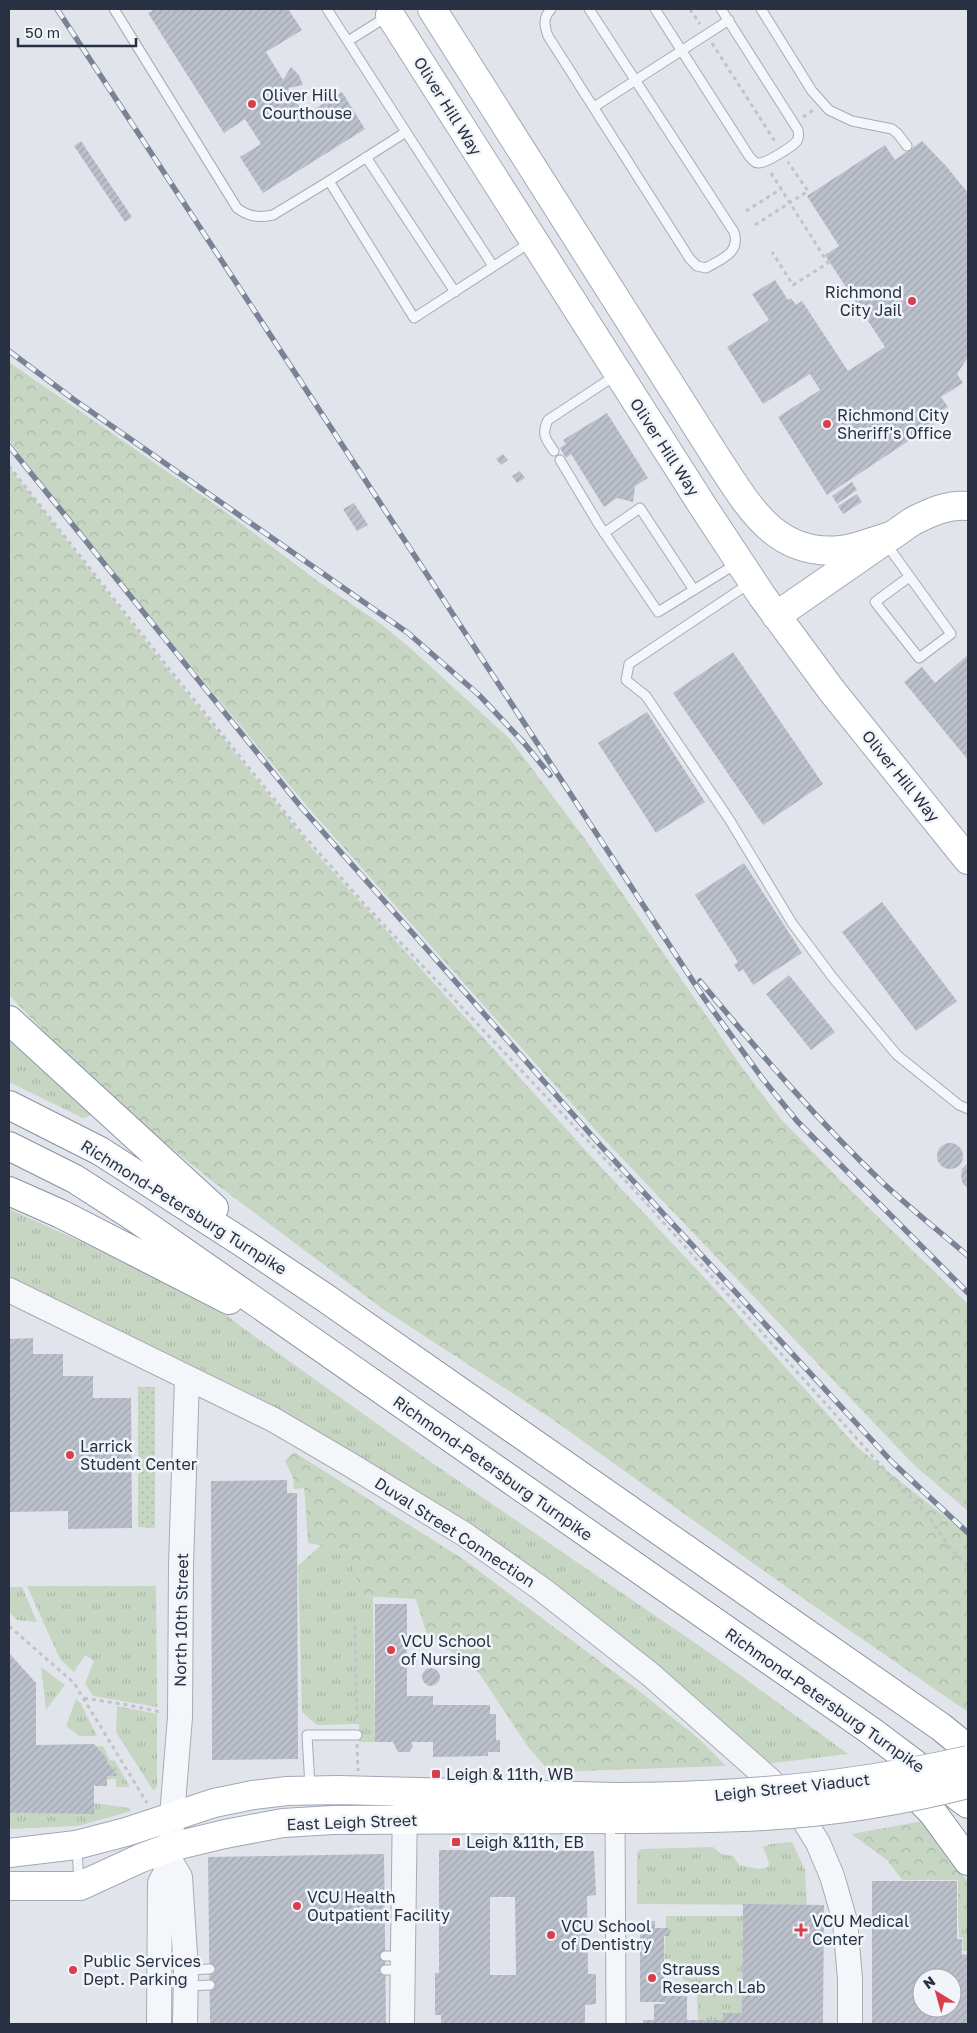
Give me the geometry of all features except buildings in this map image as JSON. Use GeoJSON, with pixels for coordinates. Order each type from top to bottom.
{"type":"FeatureCollection","features":[{"type":"Feature","properties":{"kind":"main road"},"geometry":{"type":"LineString","coordinates":[[391,12],[419,9]]}},
{"type":"Feature","properties":{"kind":"main road"},"geometry":{"type":"LineString","coordinates":[[432,9],[713,452],[758,518],[785,540],[805,548],[818,550],[843,550],[890,536]]}},
{"type":"Feature","properties":{"kind":"main road","name":"Oliver Hill Way"},"geometry":{"type":"LineString","coordinates":[[391,12],[533,240],[746,572],[832,691],[968,860]]}},
{"type":"Feature","properties":{"kind":"main road"},"geometry":{"type":"LineString","coordinates":[[776,616],[913,520],[932,511],[949,507],[968,506]]}},
{"type":"Feature","properties":{"kind":"main road"},"geometry":{"type":"LineString","coordinates":[[9,1020],[188,1185],[324,1297]]}},
{"type":"Feature","properties":{"kind":"main road","name":"Richmond-Petersburg Turnpike"},"geometry":{"type":"LineString","coordinates":[[9,1105],[100,1151],[324,1297],[941,1727],[968,1748]]}},
{"type":"Feature","properties":{"kind":"main road","name":"Richmond-Petersburg Turnpike"},"geometry":{"type":"LineString","coordinates":[[9,1146],[75,1179],[134,1217],[915,1762],[968,1804]]}},
{"type":"Feature","properties":{"kind":"main road"},"geometry":{"type":"LineString","coordinates":[[9,1191],[61,1214],[308,1340]]}},
{"type":"Feature","properties":{"kind":"main road"},"geometry":{"type":"LineString","coordinates":[[768,1661],[856,1736],[906,1785],[933,1813],[968,1861]]}},
{"type":"Feature","properties":{"kind":"main road","name":"Leigh Street Viaduct"},"geometry":{"type":"LineString","coordinates":[[615,1808],[710,1796],[769,1792],[878,1778],[968,1760]]}},
{"type":"Feature","properties":{"kind":"main road","name":"Leigh Street Viaduct"},"geometry":{"type":"LineString","coordinates":[[615,1808],[719,1818],[793,1814],[902,1798],[968,1784]]}},
{"type":"Feature","properties":{"kind":"main road","name":"East Leigh Street"},"geometry":{"type":"LineString","coordinates":[[9,1853],[33,1852],[76,1844],[126,1832],[165,1818],[235,1799],[272,1793],[310,1790],[405,1792],[615,1808]]}},
{"type":"Feature","properties":{"kind":"main road","name":"East Leigh Street"},"geometry":{"type":"LineString","coordinates":[[9,1886],[80,1886],[141,1858],[171,1854],[226,1834],[283,1823],[615,1808]]}},
{"type":"Feature","properties":{"kind":"street","name":"Duval Street Connection"},"geometry":{"type":"LineString","coordinates":[[9,1290],[274,1420],[464,1534],[543,1590],[652,1675],[753,1764],[789,1801],[818,1843],[839,1897],[845,1921],[850,1971],[850,2024]]}},
{"type":"Feature","properties":{"kind":"street","name":"North 10th Street"},"geometry":{"type":"LineString","coordinates":[[185,2024],[185,1978],[180,1877],[171,1854],[165,1818],[180,1717],[181,1564],[187,1378]]}},
{"type":"Feature","properties":{"kind":"street"},"geometry":{"type":"LineString","coordinates":[[402,2024],[394,1963],[405,1792]]}},
{"type":"Feature","properties":{"kind":"street"},"geometry":{"type":"LineString","coordinates":[[615,1808],[616,2024]]}},
{"type":"Feature","properties":{"kind":"street","name":"North 10th Street"},"geometry":{"type":"LineString","coordinates":[[159,2024],[160,1883],[171,1854]]}},
{"type":"Feature","properties":{"kind":"street"},"geometry":{"type":"LineString","coordinates":[[159,1959],[172,1979],[185,1978]]}},
{"type":"Feature","properties":{"kind":"lane"},"geometry":{"type":"LineString","coordinates":[[114,9],[237,208],[245,214],[264,217],[273,215],[406,132]]}},
{"type":"Feature","properties":{"kind":"lane"},"geometry":{"type":"LineString","coordinates":[[327,9],[493,266]]}},
{"type":"Feature","properties":{"kind":"lane"},"geometry":{"type":"LineString","coordinates":[[551,9],[545,16],[544,26],[548,36],[690,259],[697,266],[706,268],[733,250],[737,240],[734,232],[589,9]]}},
{"type":"Feature","properties":{"kind":"lane"},"geometry":{"type":"LineString","coordinates":[[655,9],[749,156],[754,162],[760,164],[793,145],[798,140],[798,130],[721,9]]}},
{"type":"Feature","properties":{"kind":"lane"},"geometry":{"type":"LineString","coordinates":[[761,9],[812,91],[829,110],[852,121],[892,129],[907,146]]}},
{"type":"Feature","properties":{"kind":"lane"},"geometry":{"type":"LineString","coordinates":[[348,41],[391,12]]}},
{"type":"Feature","properties":{"kind":"lane"},"geometry":{"type":"LineString","coordinates":[[594,107],[729,20]]}},
{"type":"Feature","properties":{"kind":"lane"},"geometry":{"type":"LineString","coordinates":[[366,157],[455,292]]}},
{"type":"Feature","properties":{"kind":"lane"},"geometry":{"type":"LineString","coordinates":[[329,181],[414,318],[533,240]]}},
{"type":"Feature","properties":{"kind":"lane"},"geometry":{"type":"LineString","coordinates":[[554,451],[546,440],[544,428],[548,420],[618,373]]}},
{"type":"Feature","properties":{"kind":"lane"},"geometry":{"type":"LineString","coordinates":[[560,460],[604,532],[658,612],[694,590],[746,572]]}},
{"type":"Feature","properties":{"kind":"lane"},"geometry":{"type":"LineString","coordinates":[[604,532],[640,508],[694,590]]}},
{"type":"Feature","properties":{"kind":"lane"},"geometry":{"type":"LineString","coordinates":[[890,536],[892,552],[951,634],[919,658],[875,602],[909,577]]}},
{"type":"Feature","properties":{"kind":"lane"},"geometry":{"type":"LineString","coordinates":[[746,572],[630,664],[626,680],[646,696],[729,819],[792,923],[832,978],[897,1055],[959,1105],[968,1109]]}},
{"type":"Feature","properties":{"kind":"lane"},"geometry":{"type":"LineString","coordinates":[[310,1790],[307,1735],[357,1735]]}},
{"type":"Feature","properties":{"kind":"lane"},"geometry":{"type":"LineString","coordinates":[[76,1844],[80,1886]]}},
{"type":"Feature","properties":{"kind":"lane"},"geometry":{"type":"LineString","coordinates":[[185,1978],[210,1969]]}},
{"type":"Feature","properties":{"kind":"lane"},"geometry":{"type":"LineString","coordinates":[[185,1978],[210,1985]]}},
{"type":"Feature","properties":{"kind":"path"},"geometry":{"type":"LineString","coordinates":[[690,9],[702,27]]}},
{"type":"Feature","properties":{"kind":"path"},"geometry":{"type":"LineString","coordinates":[[712,42],[778,146]]}},
{"type":"Feature","properties":{"kind":"path"},"geometry":{"type":"LineString","coordinates":[[802,118],[813,110]]}},
{"type":"Feature","properties":{"kind":"path"},"geometry":{"type":"LineString","coordinates":[[755,225],[808,191],[788,162]]}},
{"type":"Feature","properties":{"kind":"path"},"geometry":{"type":"LineString","coordinates":[[770,173],[828,263],[793,285],[772,252]]}},
{"type":"Feature","properties":{"kind":"path"},"geometry":{"type":"LineString","coordinates":[[746,211],[781,189]]}},
{"type":"Feature","properties":{"kind":"path"},"geometry":{"type":"LineString","coordinates":[[9,466],[164,664],[304,836],[367,907],[638,1194],[892,1479],[928,1515],[947,1544],[968,1566]]}},
{"type":"Feature","properties":{"kind":"path"},"geometry":{"type":"LineString","coordinates":[[9,1626],[74,1683],[165,1818]]}},
{"type":"Feature","properties":{"kind":"path"},"geometry":{"type":"LineString","coordinates":[[355,1626],[358,1776]]}},
{"type":"Feature","properties":{"kind":"path"},"geometry":{"type":"LineString","coordinates":[[84,1698],[160,1712]]}},
{"type":"Feature","properties":{"kind":"green space"},"geometry":{"type":"Polygon","coordinates":[[[9,362],[227,513],[319,582],[381,624],[509,738],[585,839],[741,1066],[780,1118],[839,1179],[968,1304],[968,1511],[915,1466],[599,1134],[306,805],[69,518],[9,440],[9,362]]]}},
{"type":"Feature","properties":{"kind":"green space"},"geometry":{"type":"Polygon","coordinates":[[[9,467],[168,670],[314,851],[857,1447],[968,1535],[968,1712],[778,1581],[552,1419],[383,1309],[212,1181],[101,1091],[9,995],[9,467]]]}},
{"type":"Feature","properties":{"kind":"green space"},"geometry":{"type":"Polygon","coordinates":[[[9,1029],[90,1112],[90,1116],[83,1118],[9,1082],[9,1029]]]}},
{"type":"Feature","properties":{"kind":"green space"},"geometry":{"type":"Polygon","coordinates":[[[9,1209],[164,1279],[212,1304],[425,1458],[714,1656],[848,1754],[766,1764],[540,1576],[9,1281],[9,1209]]]}},
{"type":"Feature","properties":{"kind":"green space"},"geometry":{"type":"Polygon","coordinates":[[[138,1387],[155,1387],[155,1528],[138,1527],[138,1387]]]}},
{"type":"Feature","properties":{"kind":"green space"},"geometry":{"type":"Polygon","coordinates":[[[294,1452],[463,1559],[634,1687],[698,1738],[726,1766],[550,1772],[528,1747],[479,1673],[426,1632],[416,1599],[360,1596],[350,1550],[308,1543],[304,1488],[294,1489],[293,1478],[285,1461],[294,1452]]]}},
{"type":"Feature","properties":{"kind":"green space"},"geometry":{"type":"Polygon","coordinates":[[[321,1545],[350,1549],[360,1596],[373,1597],[375,1742],[359,1742],[359,1724],[317,1725],[302,1712],[298,1566],[321,1545]]]}},
{"type":"Feature","properties":{"kind":"green space"},"geometry":{"type":"Polygon","coordinates":[[[27,1586],[156,1586],[157,1707],[93,1696],[85,1683],[94,1661],[85,1655],[74,1672],[60,1659],[27,1586]]]}},
{"type":"Feature","properties":{"kind":"green space"},"geometry":{"type":"Polygon","coordinates":[[[9,1587],[22,1587],[37,1622],[17,1620],[9,1612],[9,1587]]]}},
{"type":"Feature","properties":{"kind":"green space"},"geometry":{"type":"Polygon","coordinates":[[[41,1667],[65,1685],[46,1710],[41,1667]]]}},
{"type":"Feature","properties":{"kind":"green space"},"geometry":{"type":"Polygon","coordinates":[[[76,1699],[80,1702],[97,1736],[79,1736],[66,1726],[76,1699]]]}},
{"type":"Feature","properties":{"kind":"green space"},"geometry":{"type":"Polygon","coordinates":[[[117,1706],[157,1714],[157,1787],[153,1790],[116,1732],[117,1706]]]}},
{"type":"Feature","properties":{"kind":"green space"},"geometry":{"type":"Polygon","coordinates":[[[95,1746],[103,1746],[110,1760],[115,1761],[130,1787],[116,1787],[116,1779],[107,1779],[107,1776],[118,1776],[107,1762],[107,1757],[95,1746]]]}},
{"type":"Feature","properties":{"kind":"green space"},"geometry":{"type":"Polygon","coordinates":[[[94,1803],[129,1808],[131,1811],[78,1826],[9,1829],[9,1813],[94,1814],[94,1803]]]}},
{"type":"Feature","properties":{"kind":"green space"},"geometry":{"type":"Polygon","coordinates":[[[923,1821],[968,1882],[968,1912],[964,1913],[958,1908],[958,1880],[902,1880],[887,1860],[851,1834],[923,1821]]]}},
{"type":"Feature","properties":{"kind":"green space"},"geometry":{"type":"Polygon","coordinates":[[[792,1842],[805,1870],[807,1905],[637,1904],[637,1853],[641,1849],[713,1847],[721,1854],[733,1856],[739,1865],[760,1869],[768,1867],[769,1863],[763,1847],[771,1844],[792,1842]]]}},
{"type":"Feature","properties":{"kind":"green space"},"geometry":{"type":"Polygon","coordinates":[[[958,1908],[964,1913],[968,1912],[968,1951],[963,1951],[963,1938],[959,1937],[958,1908]]]}},
{"type":"Feature","properties":{"kind":"green space"},"geometry":{"type":"Polygon","coordinates":[[[666,1916],[743,1916],[742,2013],[723,2013],[723,2020],[698,2020],[697,1994],[693,1994],[670,1959],[664,1959],[666,1916]]]}},
{"type":"Feature","properties":{"kind":"railway"},"geometry":{"type":"LineString","coordinates":[[57,9],[704,998],[762,1078],[797,1121],[968,1293]]}},
{"type":"Feature","properties":{"kind":"railway"},"geometry":{"type":"LineString","coordinates":[[9,351],[73,399],[408,633],[479,695],[524,743],[550,775]]}},
{"type":"Feature","properties":{"kind":"railway"},"geometry":{"type":"LineString","coordinates":[[9,446],[301,807],[601,1146],[892,1462],[968,1533]]}},
{"type":"Feature","properties":{"kind":"railway"},"geometry":{"type":"LineString","coordinates":[[700,981],[766,1059],[836,1136],[884,1184],[968,1256]]}},
{"type":"Feature","properties":{"kind":"place","name":"Oliver Hill Courthouse"},"geometry":{"type":"Point","coordinates":[252,104]}},
{"type":"Feature","properties":{"kind":"place","name":"Richmond City Jail"},"geometry":{"type":"Point","coordinates":[912,301]}},
{"type":"Feature","properties":{"kind":"place","name":"Richmond City Sheriff's Office"},"geometry":{"type":"Point","coordinates":[827,424]}},
{"type":"Feature","properties":{"kind":"place","name":"Larrick Student Center"},"geometry":{"type":"Point","coordinates":[70,1455]}},
{"type":"Feature","properties":{"kind":"place","name":"VCU School of Nursing"},"geometry":{"type":"Point","coordinates":[391,1650]}},
{"type":"Feature","properties":{"kind":"place","name":"Leigh & 11th, WB"},"geometry":{"type":"Point","coordinates":[436,1774]}},
{"type":"Feature","properties":{"kind":"place","name":"Leigh &11th, EB"},"geometry":{"type":"Point","coordinates":[456,1842]}},
{"type":"Feature","properties":{"kind":"place","name":"VCU Health Outpatient Facility"},"geometry":{"type":"Point","coordinates":[297,1906]}},
{"type":"Feature","properties":{"kind":"place","name":"VCU Medical Center"},"geometry":{"type":"Point","coordinates":[801,1930]}},
{"type":"Feature","properties":{"kind":"place","name":"VCU School of Dentistry"},"geometry":{"type":"Point","coordinates":[551,1935]}},
{"type":"Feature","properties":{"kind":"place","name":"Public Services Dept. Parking"},"geometry":{"type":"Point","coordinates":[73,1970]}},
{"type":"Feature","properties":{"kind":"place","name":"Strauss Research Lab"},"geometry":{"type":"Point","coordinates":[652,1978]}}]}
